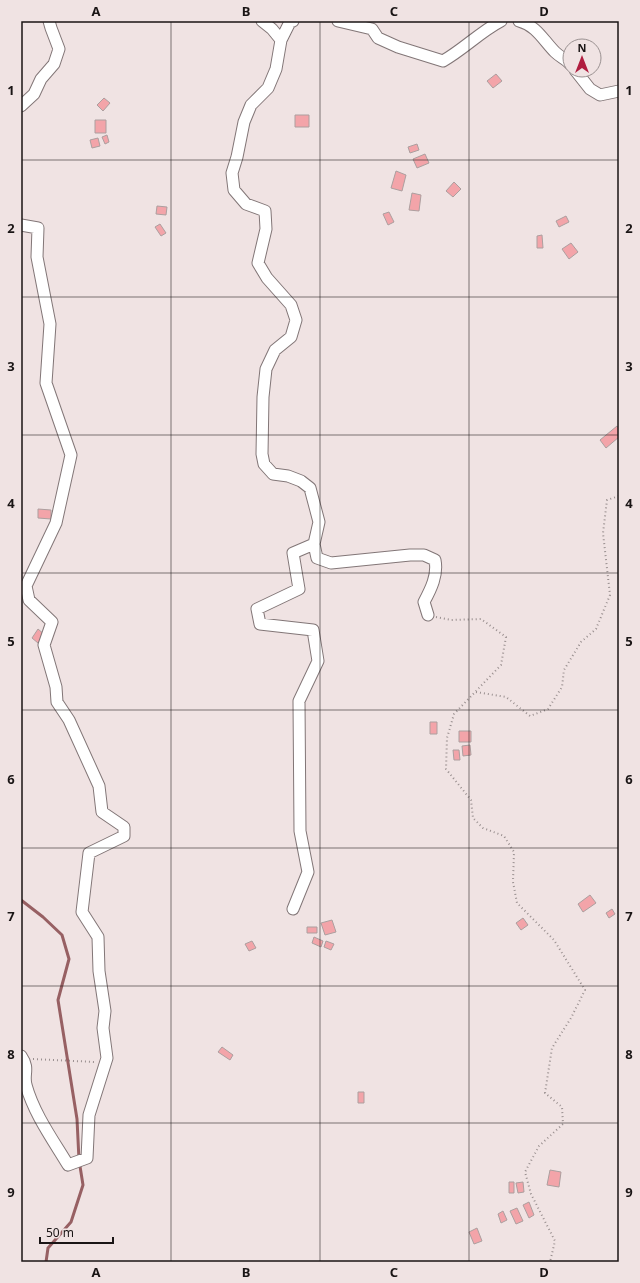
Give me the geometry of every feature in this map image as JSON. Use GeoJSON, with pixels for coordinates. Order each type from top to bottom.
{"type":"FeatureCollection","features":[{"type":"Feature","properties":{"kind":"street"},"geometry":{"type":"LineString","coordinates":[[21,106],[34,94],[41,79],[54,64],[59,49],[49,21]]}},
{"type":"Feature","properties":{"kind":"street"},"geometry":{"type":"LineString","coordinates":[[262,21],[272,29],[281,40]]}},
{"type":"Feature","properties":{"kind":"street"},"geometry":{"type":"LineString","coordinates":[[293,21],[290,22],[281,40],[276,69],[268,88],[251,105],[244,122],[237,157],[232,173],[234,190],[246,204],[264,211],[266,229],[258,263],[267,278],[291,305],[296,320],[291,337],[275,350],[266,369],[262,397],[262,454],[264,464],[273,474],[288,476],[301,481],[310,488],[319,522],[314,544],[317,558],[331,563],[424,555],[435,560],[436,568],[432,588],[424,602],[428,615]]}},
{"type":"Feature","properties":{"kind":"street"},"geometry":{"type":"LineString","coordinates":[[338,21],[372,29],[378,38],[391,44],[443,61],[456,54],[489,27],[501,21]]}},
{"type":"Feature","properties":{"kind":"street"},"geometry":{"type":"LineString","coordinates":[[519,21],[525,22],[537,30],[555,52],[562,58]]}},
{"type":"Feature","properties":{"kind":"street"},"geometry":{"type":"LineString","coordinates":[[581,78],[590,89],[600,95],[619,91]]}},
{"type":"Feature","properties":{"kind":"street"},"geometry":{"type":"LineString","coordinates":[[21,225],[38,228],[37,257],[50,324],[46,383],[71,455],[56,523],[26,586],[29,600],[52,622],[44,645],[56,687],[57,702],[69,720],[99,786],[102,812],[124,827],[124,836],[89,853],[82,912],[98,937],[99,971],[105,1011],[103,1028],[107,1058],[89,1115],[87,1158],[68,1165],[39,1116],[26,1084],[27,1067],[25,1057]]}},
{"type":"Feature","properties":{"kind":"street"},"geometry":{"type":"LineString","coordinates":[[293,909],[308,872],[300,831],[299,701],[318,661],[313,630],[260,624],[257,609],[298,589],[293,553],[314,544]]}},
{"type":"Feature","properties":{"kind":"path"},"geometry":{"type":"LineString","coordinates":[[476,692],[506,697],[530,716],[548,709],[562,687],[564,670],[581,642],[596,629],[610,595],[604,533],[608,500],[619,496]]}},
{"type":"Feature","properties":{"kind":"path"},"geometry":{"type":"LineString","coordinates":[[428,615],[451,620],[481,619],[506,637],[501,665],[454,714],[446,738],[446,769],[471,800],[473,818],[483,828],[504,836],[514,852],[513,882],[517,903],[554,940],[585,990],[571,1018],[552,1048],[549,1062],[545,1093],[562,1108],[563,1124],[539,1146],[525,1172],[531,1194],[555,1241],[550,1262]]}},
{"type":"Feature","properties":{"kind":"path"},"geometry":{"type":"LineString","coordinates":[[25,1057],[102,1062]]}},
{"type":"Feature","properties":{"kind":"building"},"geometry":{"type":"Polygon","coordinates":[[[496,74],[502,81],[493,88],[487,81],[496,74]]]}},
{"type":"Feature","properties":{"kind":"building"},"geometry":{"type":"Polygon","coordinates":[[[104,98],[110,103],[103,111],[97,105],[104,98]]]}},
{"type":"Feature","properties":{"kind":"building"},"geometry":{"type":"Polygon","coordinates":[[[295,115],[309,115],[309,127],[295,127],[295,115]]]}},
{"type":"Feature","properties":{"kind":"building"},"geometry":{"type":"Polygon","coordinates":[[[95,120],[106,120],[106,133],[95,133],[95,120]]]}},
{"type":"Feature","properties":{"kind":"building"},"geometry":{"type":"Polygon","coordinates":[[[107,135],[109,142],[105,144],[102,137],[107,135]]]}},
{"type":"Feature","properties":{"kind":"building"},"geometry":{"type":"Polygon","coordinates":[[[98,138],[100,146],[92,148],[90,140],[98,138]]]}},
{"type":"Feature","properties":{"kind":"building"},"geometry":{"type":"Polygon","coordinates":[[[417,144],[419,150],[410,153],[408,147],[417,144]]]}},
{"type":"Feature","properties":{"kind":"building"},"geometry":{"type":"Polygon","coordinates":[[[425,154],[429,163],[417,168],[413,159],[425,154]]]}},
{"type":"Feature","properties":{"kind":"building"},"geometry":{"type":"Polygon","coordinates":[[[396,171],[406,175],[402,191],[391,188],[396,171]]]}},
{"type":"Feature","properties":{"kind":"building"},"geometry":{"type":"Polygon","coordinates":[[[454,182],[461,189],[453,197],[446,191],[454,182]]]}},
{"type":"Feature","properties":{"kind":"building"},"geometry":{"type":"Polygon","coordinates":[[[412,193],[421,195],[419,211],[409,210],[412,193]]]}},
{"type":"Feature","properties":{"kind":"building"},"geometry":{"type":"Polygon","coordinates":[[[157,206],[167,207],[166,215],[156,214],[157,206]]]}},
{"type":"Feature","properties":{"kind":"building"},"geometry":{"type":"Polygon","coordinates":[[[389,212],[394,222],[388,225],[383,214],[389,212]]]}},
{"type":"Feature","properties":{"kind":"building"},"geometry":{"type":"Polygon","coordinates":[[[566,216],[569,222],[559,227],[556,221],[566,216]]]}},
{"type":"Feature","properties":{"kind":"building"},"geometry":{"type":"Polygon","coordinates":[[[160,224],[166,233],[161,236],[155,227],[160,224]]]}},
{"type":"Feature","properties":{"kind":"building"},"geometry":{"type":"Polygon","coordinates":[[[542,235],[543,248],[537,248],[537,236],[542,235]]]}},
{"type":"Feature","properties":{"kind":"building"},"geometry":{"type":"Polygon","coordinates":[[[571,243],[578,252],[569,259],[562,249],[571,243]]]}},
{"type":"Feature","properties":{"kind":"building"},"geometry":{"type":"Polygon","coordinates":[[[617,426],[619,429],[619,437],[606,448],[600,440],[617,426]]]}},
{"type":"Feature","properties":{"kind":"building"},"geometry":{"type":"Polygon","coordinates":[[[38,509],[51,510],[51,519],[38,518],[38,509]]]}},
{"type":"Feature","properties":{"kind":"building"},"geometry":{"type":"Polygon","coordinates":[[[38,629],[45,635],[38,643],[32,638],[38,629]]]}},
{"type":"Feature","properties":{"kind":"building"},"geometry":{"type":"Polygon","coordinates":[[[430,722],[437,722],[437,734],[430,734],[430,722]]]}},
{"type":"Feature","properties":{"kind":"building"},"geometry":{"type":"Polygon","coordinates":[[[459,731],[471,731],[471,742],[459,742],[459,731]]]}},
{"type":"Feature","properties":{"kind":"building"},"geometry":{"type":"Polygon","coordinates":[[[470,745],[471,755],[463,756],[462,746],[470,745]]]}},
{"type":"Feature","properties":{"kind":"building"},"geometry":{"type":"Polygon","coordinates":[[[453,750],[459,750],[460,760],[454,760],[453,750]]]}},
{"type":"Feature","properties":{"kind":"building"},"geometry":{"type":"Polygon","coordinates":[[[590,895],[596,903],[583,912],[578,904],[590,895]]]}},
{"type":"Feature","properties":{"kind":"building"},"geometry":{"type":"Polygon","coordinates":[[[612,909],[615,914],[609,918],[606,913],[612,909]]]}},
{"type":"Feature","properties":{"kind":"building"},"geometry":{"type":"Polygon","coordinates":[[[523,918],[528,925],[521,930],[516,923],[523,918]]]}},
{"type":"Feature","properties":{"kind":"building"},"geometry":{"type":"Polygon","coordinates":[[[332,920],[336,932],[325,935],[321,923],[332,920]]]}},
{"type":"Feature","properties":{"kind":"building"},"geometry":{"type":"Polygon","coordinates":[[[307,927],[317,927],[317,933],[307,933],[307,927]]]}},
{"type":"Feature","properties":{"kind":"building"},"geometry":{"type":"Polygon","coordinates":[[[314,937],[323,941],[321,947],[312,943],[314,937]]]}},
{"type":"Feature","properties":{"kind":"building"},"geometry":{"type":"Polygon","coordinates":[[[252,941],[256,948],[249,951],[245,944],[252,941]]]}},
{"type":"Feature","properties":{"kind":"building"},"geometry":{"type":"Polygon","coordinates":[[[326,941],[334,944],[331,950],[324,947],[326,941]]]}},
{"type":"Feature","properties":{"kind":"building"},"geometry":{"type":"Polygon","coordinates":[[[222,1047],[233,1055],[230,1060],[218,1052],[222,1047]]]}},
{"type":"Feature","properties":{"kind":"building"},"geometry":{"type":"Polygon","coordinates":[[[358,1092],[364,1092],[364,1103],[358,1103],[358,1092]]]}},
{"type":"Feature","properties":{"kind":"building"},"geometry":{"type":"Polygon","coordinates":[[[550,1170],[561,1172],[559,1187],[547,1185],[550,1170]]]}},
{"type":"Feature","properties":{"kind":"building"},"geometry":{"type":"Polygon","coordinates":[[[509,1182],[514,1182],[514,1193],[509,1193],[509,1182]]]}},
{"type":"Feature","properties":{"kind":"building"},"geometry":{"type":"Polygon","coordinates":[[[523,1182],[524,1192],[518,1193],[516,1183],[523,1182]]]}},
{"type":"Feature","properties":{"kind":"building"},"geometry":{"type":"Polygon","coordinates":[[[529,1202],[534,1215],[529,1218],[523,1205],[529,1202]]]}},
{"type":"Feature","properties":{"kind":"building"},"geometry":{"type":"Polygon","coordinates":[[[517,1208],[523,1221],[516,1224],[510,1211],[517,1208]]]}},
{"type":"Feature","properties":{"kind":"building"},"geometry":{"type":"Polygon","coordinates":[[[503,1211],[507,1220],[501,1223],[498,1214],[503,1211]]]}},
{"type":"Feature","properties":{"kind":"building"},"geometry":{"type":"Polygon","coordinates":[[[477,1228],[482,1241],[474,1244],[469,1232],[477,1228]]]}},
{"type":"Feature","properties":{"kind":"waterway"},"geometry":{"type":"LineString","coordinates":[[21,900],[43,917],[62,935],[69,959],[58,1000],[77,1119],[79,1160],[83,1185],[71,1222],[48,1248],[46,1262]]}}]}
